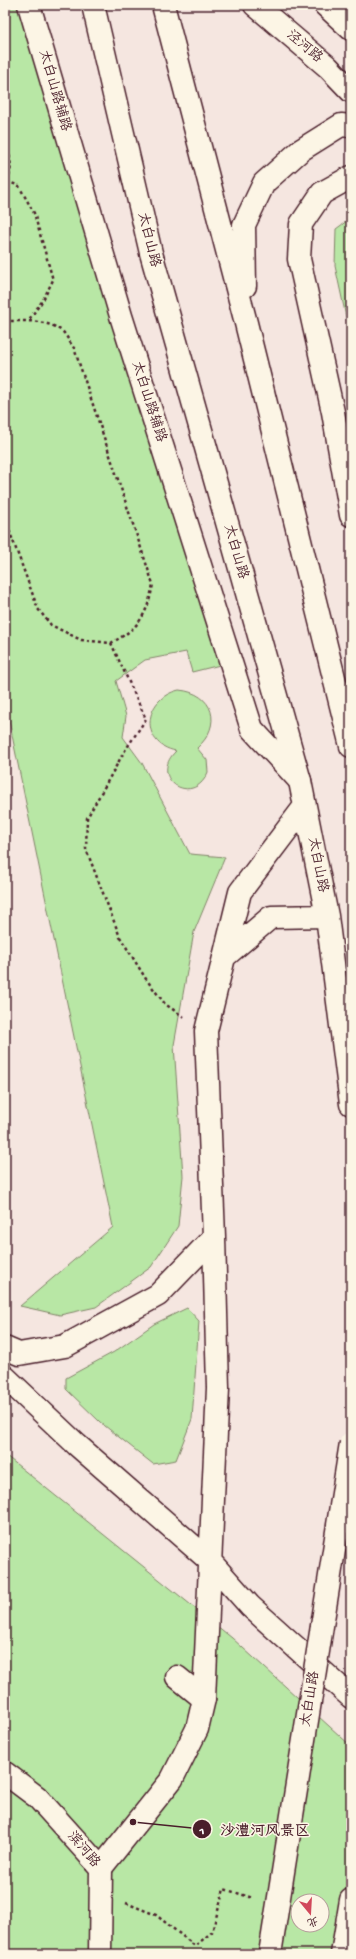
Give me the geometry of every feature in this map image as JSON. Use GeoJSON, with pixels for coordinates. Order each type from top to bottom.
{"type":"FeatureCollection","features":[{"type":"Feature","properties":{"kind":"street","name":"太白山路辅路"},"geometry":{"type":"LineString","coordinates":[[29,5],[121,316],[252,729],[300,781]]}},
{"type":"Feature","properties":{"kind":"street","name":"太白山路"},"geometry":{"type":"LineString","coordinates":[[93,5],[150,253],[300,781],[327,916],[351,1104]]}},
{"type":"Feature","properties":{"kind":"street"},"geometry":{"type":"LineString","coordinates":[[163,5],[246,323],[351,746]]}},
{"type":"Feature","properties":{"kind":"street","name":"泾河路"},"geometry":{"type":"LineString","coordinates":[[255,5],[328,67],[351,91]]}},
{"type":"Feature","properties":{"kind":"street"},"geometry":{"type":"LineString","coordinates":[[325,5],[351,29]]}},
{"type":"Feature","properties":{"kind":"street"},"geometry":{"type":"LineString","coordinates":[[246,323],[244,225],[264,183],[301,150],[341,125],[351,126]]}},
{"type":"Feature","properties":{"kind":"street"},"geometry":{"type":"LineString","coordinates":[[351,176],[322,193],[302,224],[299,259],[333,412],[351,515]]}},
{"type":"Feature","properties":{"kind":"street"},"geometry":{"type":"LineString","coordinates":[[101,1868],[172,1779],[197,1729],[204,1699],[218,1388],[206,1031],[240,892],[305,806]]}},
{"type":"Feature","properties":{"kind":"street"},"geometry":{"type":"LineString","coordinates":[[224,957],[271,917],[327,916]]}},
{"type":"Feature","properties":{"kind":"street"},"geometry":{"type":"LineString","coordinates":[[5,1348],[19,1354],[64,1346],[158,1295],[214,1237]]}},
{"type":"Feature","properties":{"kind":"street"},"geometry":{"type":"LineString","coordinates":[[5,1377],[77,1445],[210,1561],[250,1606],[351,1697]]}},
{"type":"Feature","properties":{"kind":"street","name":"太白山路"},"geometry":{"type":"LineString","coordinates":[[270,1954],[351,1443]]}},
{"type":"Feature","properties":{"kind":"street"},"geometry":{"type":"LineString","coordinates":[[177,1677],[204,1699]]}},
{"type":"Feature","properties":{"kind":"street","name":"滨河路"},"geometry":{"type":"LineString","coordinates":[[5,1773],[37,1797],[101,1868],[100,1954]]}},
{"type":"Feature","properties":{"kind":"street"},"geometry":{"type":"LineString","coordinates":[[342,1954],[351,1900]]}},
{"type":"Feature","properties":{"kind":"path"},"geometry":{"type":"LineString","coordinates":[[5,138],[11,158],[7,181],[5,184]]}},
{"type":"Feature","properties":{"kind":"path"},"geometry":{"type":"LineString","coordinates":[[7,181],[19,186],[34,213],[53,280],[44,300],[28,321]]}},
{"type":"Feature","properties":{"kind":"path"},"geometry":{"type":"LineString","coordinates":[[5,321],[28,321],[44,324],[62,332],[74,348],[153,584],[150,600],[143,618],[129,633],[111,643],[81,640],[51,624],[38,609],[5,519]]}},
{"type":"Feature","properties":{"kind":"path"},"geometry":{"type":"LineString","coordinates":[[111,643],[146,719],[124,752],[87,818],[86,849],[120,937],[146,979],[165,1004],[206,1031]]}},
{"type":"Feature","properties":{"kind":"path"},"geometry":{"type":"LineString","coordinates":[[156,1915],[195,1946],[212,1932],[224,1889],[278,1905]]}},
{"type":"Feature","properties":{"kind":"green space"},"geometry":{"type":"Polygon","coordinates":[[[5,5],[20,5],[224,664],[192,672],[186,652],[145,660],[116,681],[126,716],[123,737],[142,763],[190,854],[225,857],[194,932],[174,1045],[183,1176],[178,1226],[151,1267],[96,1307],[60,1315],[20,1306],[113,1227],[5,701],[5,5]]]}},
{"type":"Feature","properties":{"kind":"green space"},"geometry":{"type":"Polygon","coordinates":[[[351,218],[351,340],[335,266],[336,229],[351,218]]]}},
{"type":"Feature","properties":{"kind":"green space"},"geometry":{"type":"Polygon","coordinates":[[[179,690],[191,692],[200,697],[207,704],[211,712],[212,720],[210,730],[205,739],[197,748],[207,760],[208,772],[201,783],[193,788],[184,789],[176,786],[170,779],[167,771],[168,761],[176,751],[164,747],[156,740],[151,731],[150,721],[152,711],[158,702],[167,695],[179,690]]]}},
{"type":"Feature","properties":{"kind":"green space"},"geometry":{"type":"Polygon","coordinates":[[[187,1308],[199,1321],[192,1419],[176,1460],[153,1464],[100,1422],[66,1389],[66,1378],[114,1352],[154,1324],[187,1308]]]}},
{"type":"Feature","properties":{"kind":"green space"},"geometry":{"type":"Polygon","coordinates":[[[5,1455],[232,1638],[351,1746],[351,1954],[5,1954],[5,1455]]]}},
{"type":"Feature","properties":{"kind":"place","name":"沙澧河风景区"},"geometry":{"type":"Point","coordinates":[133,1822]}}]}
